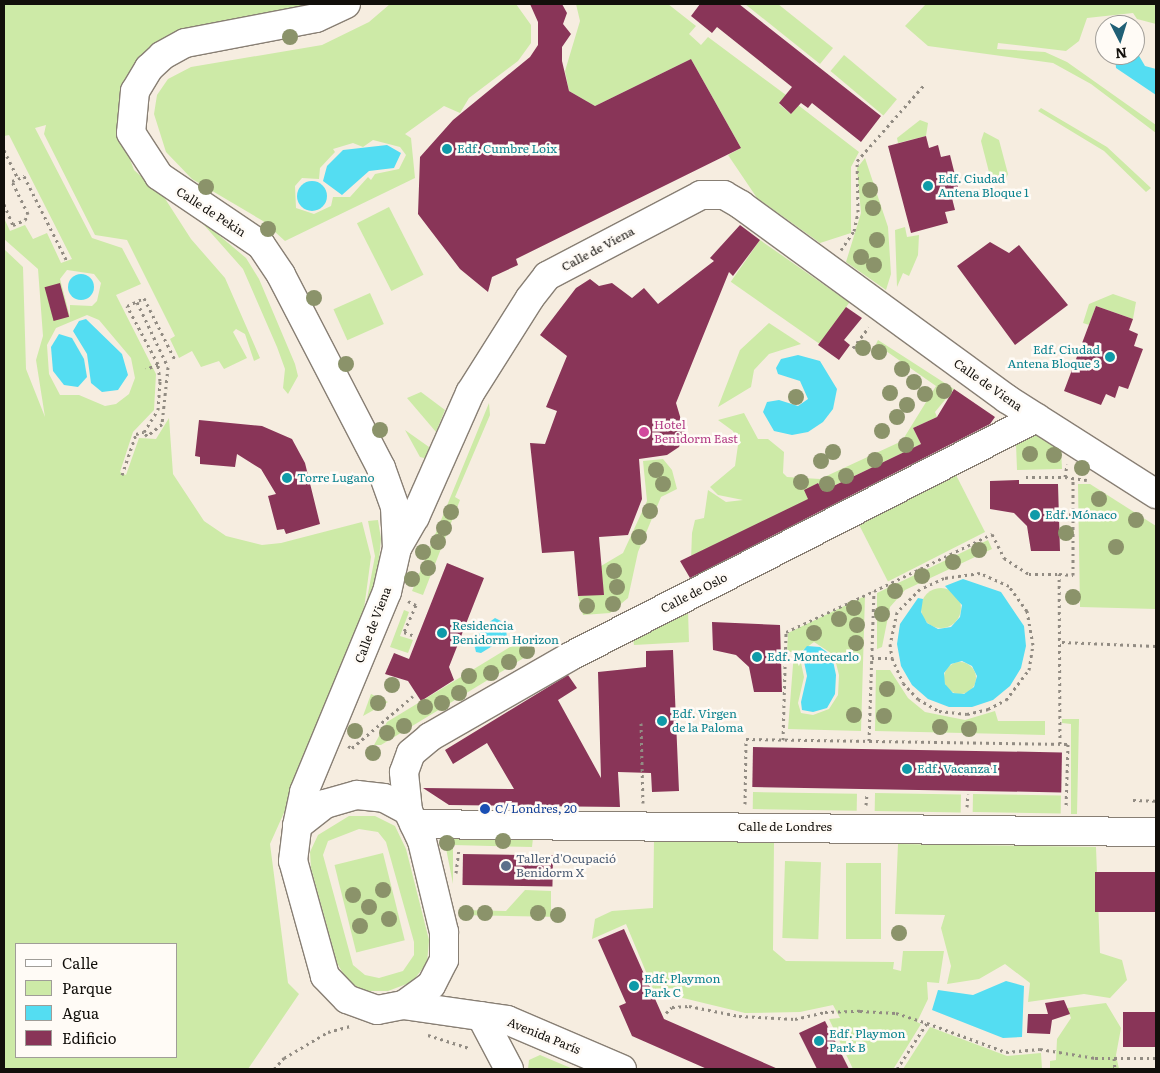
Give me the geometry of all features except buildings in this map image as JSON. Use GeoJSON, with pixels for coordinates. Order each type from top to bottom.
{"type":"FeatureCollection","features":[{"type":"Feature","properties":{"kind":"street","name":"Calle de Pekin"},"geometry":{"type":"LineString","coordinates":[[346,4],[316,18],[185,43],[162,56],[149,68],[135,91],[131,133],[159,176],[261,245],[281,275],[381,468],[395,507],[397,548]]}},
{"type":"Feature","properties":{"kind":"street","name":"Calle de Viena"},"geometry":{"type":"LineString","coordinates":[[403,1005],[377,1010],[347,999],[325,976],[293,861],[297,826],[304,792],[387,592],[397,548],[416,517],[470,393],[547,276],[711,194],[741,205],[1036,418],[1075,440],[1156,494]]}},
{"type":"Feature","properties":{"kind":"street","name":"Calle de Oslo"},"geometry":{"type":"LineString","coordinates":[[403,1005],[430,985],[444,960],[444,932],[411,817],[404,772],[411,753],[430,737],[569,657],[1036,418]]}},
{"type":"Feature","properties":{"kind":"street"},"geometry":{"type":"LineString","coordinates":[[297,826],[325,804],[357,795],[384,798],[411,817]]}},
{"type":"Feature","properties":{"kind":"street","name":"Calle de Londres"},"geometry":{"type":"LineString","coordinates":[[411,817],[644,826],[1156,832]]}},
{"type":"Feature","properties":{"kind":"street","name":"Avenida París"},"geometry":{"type":"LineString","coordinates":[[403,1005],[507,1020],[622,1069]]}},
{"type":"Feature","properties":{"kind":"street"},"geometry":{"type":"LineString","coordinates":[[481,1016],[504,1060]]}},
{"type":"Feature","properties":{"kind":"path"},"geometry":{"type":"LineString","coordinates":[[828,268],[854,231],[856,161],[926,84]]}},
{"type":"Feature","properties":{"kind":"path"},"geometry":{"type":"LineString","coordinates":[[4,150],[18,179]]}},
{"type":"Feature","properties":{"kind":"path"},"geometry":{"type":"LineString","coordinates":[[4,204],[13,225],[25,220],[28,214],[12,181],[24,176],[68,263]]}},
{"type":"Feature","properties":{"kind":"path"},"geometry":{"type":"LineString","coordinates":[[122,475],[136,434],[144,432],[158,410],[158,364],[127,306],[144,298],[175,360]]}},
{"type":"Feature","properties":{"kind":"path"},"geometry":{"type":"LineString","coordinates":[[137,302],[168,367],[162,424],[154,434],[147,436],[144,432]]}},
{"type":"Feature","properties":{"kind":"path"},"geometry":{"type":"LineString","coordinates":[[146,369],[158,364]]}},
{"type":"Feature","properties":{"kind":"path"},"geometry":{"type":"LineString","coordinates":[[1026,477],[1065,477],[1068,453],[1075,440]]}},
{"type":"Feature","properties":{"kind":"path"},"geometry":{"type":"LineString","coordinates":[[783,740],[786,632],[992,534],[1004,558],[1029,574],[1073,575],[1073,478]]}},
{"type":"Feature","properties":{"kind":"path"},"geometry":{"type":"LineString","coordinates":[[1056,514],[1073,514]]}},
{"type":"Feature","properties":{"kind":"path"},"geometry":{"type":"LineString","coordinates":[[980,573],[1010,586],[1027,611],[1033,645],[1029,670],[1006,700],[988,709],[967,714],[939,711],[918,699],[903,683],[892,658],[890,644],[897,612],[920,589],[944,578],[980,573]]}},
{"type":"Feature","properties":{"kind":"path"},"geometry":{"type":"LineString","coordinates":[[1059,574],[1062,642],[1060,744]]}},
{"type":"Feature","properties":{"kind":"path"},"geometry":{"type":"LineString","coordinates":[[870,741],[874,591]]}},
{"type":"Feature","properties":{"kind":"path"},"geometry":{"type":"LineString","coordinates":[[1062,642],[1156,646]]}},
{"type":"Feature","properties":{"kind":"path"},"geometry":{"type":"LineString","coordinates":[[872,658],[892,658]]}},
{"type":"Feature","properties":{"kind":"path"},"geometry":{"type":"LineString","coordinates":[[364,737],[413,696]]}},
{"type":"Feature","properties":{"kind":"path"},"geometry":{"type":"LineString","coordinates":[[641,723],[644,826]]}},
{"type":"Feature","properties":{"kind":"path"},"geometry":{"type":"LineString","coordinates":[[745,827],[746,739],[1068,744],[1066,831]]}},
{"type":"Feature","properties":{"kind":"path"},"geometry":{"type":"LineString","coordinates":[[1134,800],[1156,801]]}},
{"type":"Feature","properties":{"kind":"path"},"geometry":{"type":"LineString","coordinates":[[666,1013],[689,1006],[739,1016],[795,1020],[825,1012],[860,1010],[896,1014],[927,1023],[1006,1052],[1040,1049],[1114,1058],[1156,1058]]}},
{"type":"Feature","properties":{"kind":"path"},"geometry":{"type":"LineString","coordinates":[[897,1069],[927,1023]]}},
{"type":"Feature","properties":{"kind":"path"},"geometry":{"type":"LineString","coordinates":[[274,1069],[284,1058],[328,1032],[356,1025]]}},
{"type":"Feature","properties":{"kind":"path"},"geometry":{"type":"LineString","coordinates":[[418,1032],[504,1060]]}},
{"type":"Feature","properties":{"kind":"path"},"geometry":{"type":"LineString","coordinates":[[1114,1058],[1115,1069]]}},
{"type":"Feature","properties":{"kind":"green space"},"geometry":{"type":"Polygon","coordinates":[[[4,4],[326,4],[173,42],[119,130],[134,170],[164,197],[191,239],[225,278],[260,358],[254,361],[245,334],[236,329],[233,332],[247,358],[224,369],[219,361],[201,367],[192,351],[179,358],[170,339],[175,336],[127,240],[95,235],[44,134],[46,125],[35,128],[92,238],[122,248],[141,284],[116,295],[156,374],[154,410],[133,432],[120,472],[126,475],[139,438],[156,439],[169,418],[173,474],[204,521],[226,536],[262,545],[281,543],[362,522],[371,557],[361,631],[375,556],[368,521],[378,520],[381,539],[376,588],[347,672],[270,844],[288,983],[299,994],[248,1069],[4,1069],[4,249],[23,267],[26,369],[45,417],[36,360],[43,336],[38,269],[4,239],[4,218],[10,231],[25,225],[33,239],[47,233],[61,263],[72,259],[9,135],[4,136],[4,4]],[[67,270],[60,279],[70,317],[70,305],[92,306],[97,301],[101,283],[94,274],[67,270]],[[87,315],[56,328],[47,345],[49,374],[60,395],[79,395],[105,406],[116,404],[129,394],[135,378],[131,358],[99,320],[87,315]]]}},
{"type":"Feature","properties":{"kind":"green space"},"geometry":{"type":"Polygon","coordinates":[[[390,4],[516,4],[531,25],[531,43],[518,61],[469,98],[460,113],[444,106],[405,134],[411,138],[415,178],[285,241],[263,221],[192,179],[166,152],[154,114],[157,95],[168,79],[191,67],[322,45],[369,22],[390,4]],[[373,140],[363,147],[353,143],[333,149],[335,152],[320,168],[319,179],[302,178],[295,186],[296,208],[314,214],[331,206],[333,197],[350,197],[368,177],[371,180],[375,174],[399,169],[406,155],[400,147],[373,140]]]}},
{"type":"Feature","properties":{"kind":"green space"},"geometry":{"type":"Polygon","coordinates":[[[576,4],[668,4],[696,26],[689,34],[701,45],[708,37],[786,95],[779,104],[791,114],[798,105],[859,152],[851,167],[851,233],[820,243],[757,198],[728,155],[741,148],[691,59],[595,106],[569,91],[565,71],[580,21],[576,4]]]}},
{"type":"Feature","properties":{"kind":"green space"},"geometry":{"type":"Polygon","coordinates":[[[745,4],[778,4],[833,48],[820,64],[745,4]]]}},
{"type":"Feature","properties":{"kind":"green space"},"geometry":{"type":"Polygon","coordinates":[[[926,4],[1156,4],[1156,24],[1145,21],[1145,15],[1134,15],[1133,13],[1095,15],[1095,17],[1087,18],[1079,41],[1066,51],[998,43],[997,49],[1045,52],[1067,62],[1156,125],[1156,133],[1091,84],[1053,63],[928,46],[905,26],[926,4]]]}},
{"type":"Feature","properties":{"kind":"green space"},"geometry":{"type":"Polygon","coordinates":[[[844,55],[897,99],[883,115],[831,71],[844,55]]]}},
{"type":"Feature","properties":{"kind":"green space"},"geometry":{"type":"Polygon","coordinates":[[[1041,108],[1107,147],[1151,188],[1146,192],[1104,151],[1038,111],[1041,108]]]}},
{"type":"Feature","properties":{"kind":"green space"},"geometry":{"type":"Polygon","coordinates":[[[920,120],[928,123],[926,136],[898,143],[897,138],[920,120]]]}},
{"type":"Feature","properties":{"kind":"green space"},"geometry":{"type":"Polygon","coordinates":[[[984,132],[999,140],[1008,174],[1005,181],[990,176],[981,141],[984,132]]]}},
{"type":"Feature","properties":{"kind":"green space"},"geometry":{"type":"Polygon","coordinates":[[[865,158],[888,227],[891,274],[886,290],[846,262],[861,213],[857,168],[865,158]]]}},
{"type":"Feature","properties":{"kind":"green space"},"geometry":{"type":"Polygon","coordinates":[[[389,207],[424,275],[391,291],[357,223],[389,207]]]}},
{"type":"Feature","properties":{"kind":"green space"},"geometry":{"type":"Polygon","coordinates":[[[196,216],[246,258],[259,279],[295,364],[298,376],[288,394],[283,388],[285,369],[243,269],[196,216]]]}},
{"type":"Feature","properties":{"kind":"green space"},"geometry":{"type":"Polygon","coordinates":[[[905,227],[907,237],[919,235],[918,255],[909,276],[903,273],[897,287],[895,230],[905,227]]]}},
{"type":"Feature","properties":{"kind":"green space"},"geometry":{"type":"Polygon","coordinates":[[[760,240],[849,303],[820,344],[731,282],[760,240]]]}},
{"type":"Feature","properties":{"kind":"green space"},"geometry":{"type":"Polygon","coordinates":[[[370,293],[384,324],[347,340],[333,309],[370,293]]]}},
{"type":"Feature","properties":{"kind":"green space"},"geometry":{"type":"Polygon","coordinates":[[[1113,294],[1136,302],[1133,319],[1096,306],[1089,325],[1083,323],[1089,304],[1113,294]]]}},
{"type":"Feature","properties":{"kind":"green space"},"geometry":{"type":"Polygon","coordinates":[[[769,323],[801,344],[769,354],[754,370],[751,387],[718,407],[740,350],[769,323]]]}},
{"type":"Feature","properties":{"kind":"green space"},"geometry":{"type":"Polygon","coordinates":[[[878,340],[954,389],[935,412],[937,417],[913,428],[921,444],[823,491],[818,483],[811,487],[803,519],[781,531],[743,549],[691,560],[692,533],[695,520],[704,518],[708,490],[726,502],[743,500],[718,495],[710,487],[735,466],[738,445],[733,431],[718,420],[744,413],[758,439],[768,439],[784,452],[783,473],[787,477],[820,479],[902,441],[936,386],[876,344],[878,340]]]}},
{"type":"Feature","properties":{"kind":"green space"},"geometry":{"type":"Polygon","coordinates":[[[421,392],[445,410],[436,432],[407,398],[421,392]]]}},
{"type":"Feature","properties":{"kind":"green space"},"geometry":{"type":"Polygon","coordinates":[[[489,403],[490,415],[455,497],[460,500],[423,595],[412,591],[489,403]]]}},
{"type":"Feature","properties":{"kind":"green space"},"geometry":{"type":"Polygon","coordinates":[[[405,430],[429,447],[428,459],[420,457],[405,430]]]}},
{"type":"Feature","properties":{"kind":"green space"},"geometry":{"type":"Polygon","coordinates":[[[1037,433],[1061,449],[1062,469],[1017,470],[1016,444],[1037,433]]]}},
{"type":"Feature","properties":{"kind":"green space"},"geometry":{"type":"Polygon","coordinates":[[[663,459],[672,470],[677,489],[661,497],[638,552],[628,598],[610,613],[583,615],[578,596],[603,594],[601,566],[623,553],[647,501],[643,461],[663,459]]]}},
{"type":"Feature","properties":{"kind":"green space"},"geometry":{"type":"Polygon","coordinates":[[[956,475],[985,532],[888,582],[859,524],[956,475]]]}},
{"type":"Feature","properties":{"kind":"green space"},"geometry":{"type":"Polygon","coordinates":[[[1078,484],[1090,484],[1156,526],[1156,609],[1080,607],[1078,484]]]}},
{"type":"Feature","properties":{"kind":"green space"},"geometry":{"type":"Polygon","coordinates":[[[988,540],[992,549],[905,590],[890,607],[882,647],[877,649],[877,593],[988,540]]]}},
{"type":"Feature","properties":{"kind":"green space"},"geometry":{"type":"Polygon","coordinates":[[[945,588],[952,591],[958,597],[961,608],[960,616],[952,625],[945,628],[937,628],[930,625],[922,616],[921,604],[924,597],[933,589],[945,588]]]}},
{"type":"Feature","properties":{"kind":"green space"},"geometry":{"type":"Polygon","coordinates":[[[865,596],[861,731],[788,729],[794,652],[787,652],[788,633],[865,596]],[[814,642],[799,653],[804,677],[798,703],[801,713],[813,715],[829,709],[838,695],[839,675],[834,655],[814,642]]]}},
{"type":"Feature","properties":{"kind":"green space"},"geometry":{"type":"Polygon","coordinates":[[[404,610],[409,612],[400,636],[413,640],[408,653],[390,647],[404,610]]]}},
{"type":"Feature","properties":{"kind":"green space"},"geometry":{"type":"Polygon","coordinates":[[[688,611],[689,642],[634,645],[633,639],[688,611]]]}},
{"type":"Feature","properties":{"kind":"green space"},"geometry":{"type":"Polygon","coordinates":[[[523,639],[532,653],[381,745],[374,745],[387,722],[523,639]]]}},
{"type":"Feature","properties":{"kind":"green space"},"geometry":{"type":"Polygon","coordinates":[[[960,662],[966,663],[971,667],[975,672],[975,684],[971,689],[966,693],[960,694],[954,693],[949,689],[945,684],[944,678],[945,672],[949,667],[954,663],[960,662]]]}},
{"type":"Feature","properties":{"kind":"green space"},"geometry":{"type":"Polygon","coordinates":[[[876,670],[890,670],[908,698],[925,712],[965,720],[995,711],[998,721],[1045,721],[1045,735],[875,731],[876,670]]]}},
{"type":"Feature","properties":{"kind":"green space"},"geometry":{"type":"Polygon","coordinates":[[[371,694],[388,702],[363,716],[371,694]]]}},
{"type":"Feature","properties":{"kind":"green space"},"geometry":{"type":"Polygon","coordinates":[[[1062,719],[1079,719],[1077,814],[1071,814],[1071,724],[1062,723],[1062,719]]]}},
{"type":"Feature","properties":{"kind":"green space"},"geometry":{"type":"Polygon","coordinates":[[[753,792],[857,794],[857,811],[753,809],[753,792]]]}},
{"type":"Feature","properties":{"kind":"green space"},"geometry":{"type":"Polygon","coordinates":[[[875,793],[961,795],[961,812],[875,811],[875,793]]]}},
{"type":"Feature","properties":{"kind":"green space"},"geometry":{"type":"Polygon","coordinates":[[[973,794],[1061,796],[1061,814],[973,812],[973,794]]]}},
{"type":"Feature","properties":{"kind":"green space"},"geometry":{"type":"Polygon","coordinates":[[[349,816],[375,816],[395,826],[406,849],[429,940],[427,963],[412,982],[388,991],[363,991],[347,980],[337,963],[311,868],[310,852],[318,835],[349,816]],[[359,829],[328,841],[323,855],[353,965],[365,975],[379,978],[403,971],[414,955],[414,942],[386,842],[378,832],[359,829]]]}},
{"type":"Feature","properties":{"kind":"green space"},"geometry":{"type":"Polygon","coordinates":[[[444,838],[533,838],[532,847],[453,845],[453,884],[444,838]]]}},
{"type":"Feature","properties":{"kind":"green space"},"geometry":{"type":"Polygon","coordinates":[[[654,840],[774,842],[773,950],[786,961],[894,962],[893,969],[901,971],[903,951],[944,951],[939,983],[927,982],[928,999],[917,1022],[921,1024],[894,1068],[853,1069],[829,1019],[840,1018],[833,1005],[800,1012],[745,1013],[654,991],[626,924],[592,939],[595,919],[612,911],[653,908],[654,840]]]}},
{"type":"Feature","properties":{"kind":"green space"},"geometry":{"type":"Polygon","coordinates":[[[898,844],[1096,847],[1100,953],[1122,960],[1127,980],[1110,998],[1084,994],[1028,1002],[1030,983],[1005,964],[979,979],[947,984],[951,966],[941,928],[945,915],[895,914],[898,844]]]}},
{"type":"Feature","properties":{"kind":"green space"},"geometry":{"type":"Polygon","coordinates":[[[383,853],[405,940],[356,952],[334,865],[383,853]]]}},
{"type":"Feature","properties":{"kind":"green space"},"geometry":{"type":"Polygon","coordinates":[[[785,861],[821,862],[818,939],[782,938],[785,861]]]}},
{"type":"Feature","properties":{"kind":"green space"},"geometry":{"type":"Polygon","coordinates":[[[846,863],[881,863],[881,939],[846,939],[846,863]]]}},
{"type":"Feature","properties":{"kind":"green space"},"geometry":{"type":"Polygon","coordinates":[[[525,890],[551,891],[551,911],[561,912],[561,917],[461,915],[459,910],[506,911],[525,890]]]}},
{"type":"Feature","properties":{"kind":"green space"},"geometry":{"type":"Polygon","coordinates":[[[1106,1003],[1121,1028],[1116,1055],[1119,1069],[1050,1069],[1050,1061],[1056,1060],[1057,1039],[1071,1018],[1067,1008],[1106,1003]]]}},
{"type":"Feature","properties":{"kind":"green space"},"geometry":{"type":"Polygon","coordinates":[[[930,1027],[1007,1056],[1041,1053],[1042,1069],[903,1069],[930,1027]]]}},
{"type":"Feature","properties":{"kind":"green space"},"geometry":{"type":"Polygon","coordinates":[[[540,1055],[573,1069],[528,1069],[529,1060],[540,1055]]]}},
{"type":"Feature","properties":{"kind":"water"},"geometry":{"type":"Polygon","coordinates":[[[1116,65],[1144,65],[1156,69],[1156,95],[1116,68],[1116,65]]]}},
{"type":"Feature","properties":{"kind":"water"},"geometry":{"type":"Polygon","coordinates":[[[387,145],[401,153],[394,168],[369,171],[342,195],[323,181],[327,166],[343,150],[387,145]]]}},
{"type":"Feature","properties":{"kind":"water"},"geometry":{"type":"Polygon","coordinates":[[[312,181],[322,186],[327,196],[322,206],[312,211],[302,206],[297,196],[302,186],[312,181]]]}},
{"type":"Feature","properties":{"kind":"water"},"geometry":{"type":"Polygon","coordinates":[[[81,274],[90,278],[94,287],[90,296],[81,300],[72,296],[68,287],[72,278],[81,274]]]}},
{"type":"Feature","properties":{"kind":"water"},"geometry":{"type":"Polygon","coordinates":[[[86,319],[122,354],[128,375],[118,390],[102,392],[91,383],[87,354],[73,331],[79,321],[86,319]]]}},
{"type":"Feature","properties":{"kind":"water"},"geometry":{"type":"Polygon","coordinates":[[[59,334],[72,338],[84,359],[87,377],[78,387],[64,385],[53,371],[51,347],[59,334]]]}},
{"type":"Feature","properties":{"kind":"water"},"geometry":{"type":"Polygon","coordinates":[[[798,355],[820,361],[837,389],[833,409],[823,422],[808,432],[792,435],[774,431],[763,412],[767,402],[779,400],[798,406],[808,399],[800,381],[778,374],[776,368],[781,359],[798,355]]]}},
{"type":"Feature","properties":{"kind":"water"},"geometry":{"type":"Polygon","coordinates":[[[963,579],[1001,592],[1024,626],[1026,646],[1021,668],[1010,686],[993,700],[972,707],[949,707],[928,699],[912,685],[901,666],[897,644],[900,624],[918,598],[923,599],[921,612],[927,623],[938,629],[951,627],[960,617],[962,605],[945,586],[963,579]],[[962,661],[951,664],[944,673],[945,684],[953,693],[964,694],[974,687],[977,676],[972,666],[962,661]]]}},
{"type":"Feature","properties":{"kind":"water"},"geometry":{"type":"Polygon","coordinates":[[[495,618],[505,623],[507,637],[481,653],[476,652],[474,644],[483,627],[495,618]]]}},
{"type":"Feature","properties":{"kind":"water"},"geometry":{"type":"Polygon","coordinates":[[[807,646],[820,647],[832,656],[836,675],[835,694],[827,708],[813,712],[802,710],[801,702],[807,676],[802,652],[807,646]]]}},
{"type":"Feature","properties":{"kind":"water"},"geometry":{"type":"Polygon","coordinates":[[[1006,981],[1024,986],[1022,1037],[1003,1038],[932,1010],[938,990],[973,995],[1006,981]]]}},
{"type":"Feature","properties":{"kind":"place","name":"Edf. Cumbre Loix"},"geometry":{"type":"Point","coordinates":[447,149]}},
{"type":"Feature","properties":{"kind":"place","name":"Edf. Ciudad Antena Bloque 1"},"geometry":{"type":"Point","coordinates":[928,186]}},
{"type":"Feature","properties":{"kind":"place","name":"Edf. Ciudad Antena Bloque 3"},"geometry":{"type":"Point","coordinates":[1110,357]}},
{"type":"Feature","properties":{"kind":"place","name":"Hotel Benidorm East"},"geometry":{"type":"Point","coordinates":[644,432]}},
{"type":"Feature","properties":{"kind":"place","name":"Torre Lugano"},"geometry":{"type":"Point","coordinates":[287,478]}},
{"type":"Feature","properties":{"kind":"place","name":"Edf. Mónaco"},"geometry":{"type":"Point","coordinates":[1035,515]}},
{"type":"Feature","properties":{"kind":"place","name":"Residencia Benidorm Horizon"},"geometry":{"type":"Point","coordinates":[442,633]}},
{"type":"Feature","properties":{"kind":"place","name":"Edf. Montecarlo"},"geometry":{"type":"Point","coordinates":[757,657]}},
{"type":"Feature","properties":{"kind":"place","name":"Edf. Virgen de la Paloma"},"geometry":{"type":"Point","coordinates":[662,721]}},
{"type":"Feature","properties":{"kind":"place","name":"Edf. Vacanza I"},"geometry":{"type":"Point","coordinates":[907,769]}},
{"type":"Feature","properties":{"kind":"place","name":"C/ Londres, 20"},"geometry":{"type":"Point","coordinates":[485,809]}},
{"type":"Feature","properties":{"kind":"place","name":"Taller d'Ocupació Benidorm X"},"geometry":{"type":"Point","coordinates":[506,866]}},
{"type":"Feature","properties":{"kind":"place","name":"Edf. Playmon Park C"},"geometry":{"type":"Point","coordinates":[634,986]}},
{"type":"Feature","properties":{"kind":"place","name":"Edf. Playmon Park B"},"geometry":{"type":"Point","coordinates":[819,1041]}}]}
